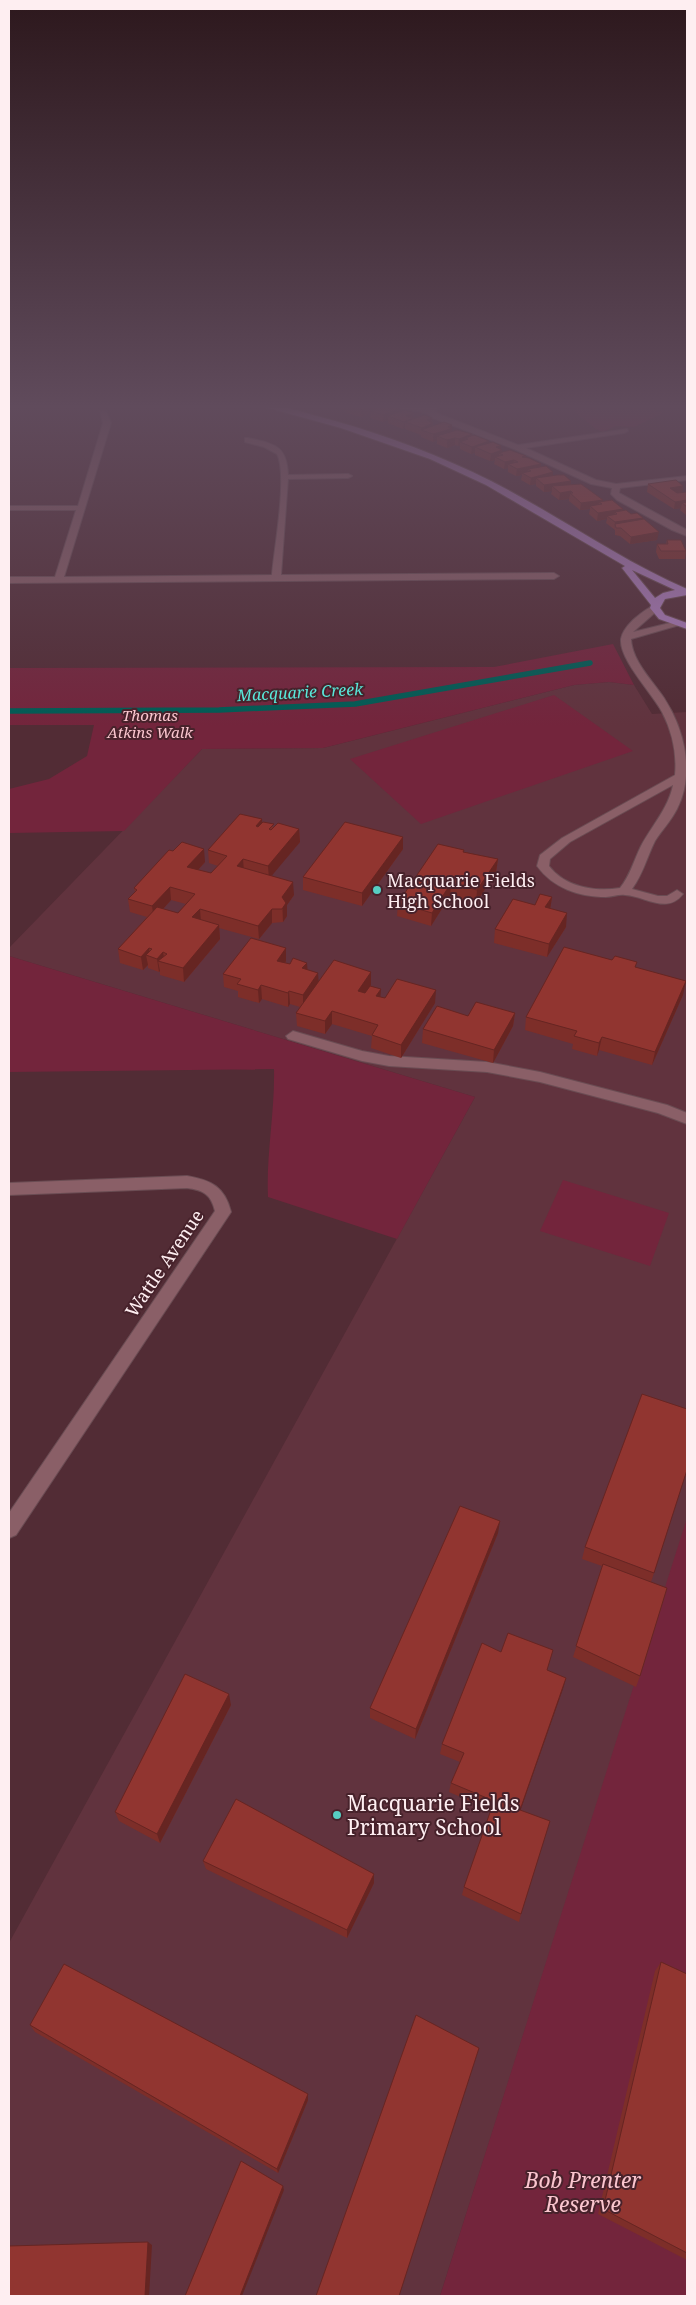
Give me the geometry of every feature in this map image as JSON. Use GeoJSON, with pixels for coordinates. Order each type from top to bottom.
{"type":"FeatureCollection","features":[{"type":"Feature","properties":{"kind":"main road"},"geometry":{"type":"LineString","coordinates":[[537,511],[619,561],[687,592]]}},
{"type":"Feature","properties":{"kind":"main road"},"geometry":{"type":"LineString","coordinates":[[619,561],[662,617],[683,625]]}},
{"type":"Feature","properties":{"kind":"main road"},"geometry":{"type":"LineString","coordinates":[[655,606],[663,597],[687,592]]}},
{"type":"Feature","properties":{"kind":"street"},"geometry":{"type":"LineString","coordinates":[[59,580],[79,511]]}},
{"type":"Feature","properties":{"kind":"street"},"geometry":{"type":"LineString","coordinates":[[276,578],[281,511]]}},
{"type":"Feature","properties":{"kind":"street"},"geometry":{"type":"LineString","coordinates":[[644,511],[670,524],[682,533],[687,533]]}},
{"type":"Feature","properties":{"kind":"street"},"geometry":{"type":"LineString","coordinates":[[9,580],[554,576]]}},
{"type":"Feature","properties":{"kind":"street"},"geometry":{"type":"LineString","coordinates":[[624,891],[632,883],[648,843],[673,806],[680,777],[681,752],[676,730],[668,712],[632,659],[625,644],[628,631],[655,606]]}},
{"type":"Feature","properties":{"kind":"street"},"geometry":{"type":"LineString","coordinates":[[627,637],[653,628],[683,625]]}},
{"type":"Feature","properties":{"kind":"street"},"geometry":{"type":"LineString","coordinates":[[676,730],[687,732]]}},
{"type":"Feature","properties":{"kind":"street"},"geometry":{"type":"LineString","coordinates":[[677,894],[667,899],[652,900],[624,891],[610,893],[588,892],[548,875],[543,866],[544,858],[566,840],[680,777]]}},
{"type":"Feature","properties":{"kind":"street"},"geometry":{"type":"LineString","coordinates":[[293,1036],[362,1056],[389,1061],[487,1067],[540,1077],[604,1096],[662,1109],[687,1119]]}},
{"type":"Feature","properties":{"kind":"street","name":"Wattle Avenue"},"geometry":{"type":"LineString","coordinates":[[9,1189],[187,1182],[205,1184],[216,1191],[221,1201],[222,1212],[9,1529]]}},
{"type":"Feature","properties":{"kind":"shaded area","name":"Macquarie Fields Primary School"},"geometry":{"type":"Polygon","coordinates":[[[609,682],[634,685],[652,714],[687,712],[687,1522],[440,2296],[9,2296],[9,1943],[475,1097],[9,956],[9,948],[202,749],[323,748],[574,685],[609,682]]]}},
{"type":"Feature","properties":{"kind":"green space","name":"Thomas Atkins Walk"},"geometry":{"type":"Polygon","coordinates":[[[613,644],[634,685],[609,682],[574,685],[323,748],[202,749],[124,831],[9,833],[9,789],[49,779],[87,756],[94,725],[9,725],[9,668],[494,667],[613,644]]]}},
{"type":"Feature","properties":{"kind":"green space"},"geometry":{"type":"Polygon","coordinates":[[[554,695],[633,751],[421,824],[350,759],[554,695]]]}},
{"type":"Feature","properties":{"kind":"green space"},"geometry":{"type":"Polygon","coordinates":[[[9,956],[475,1097],[397,1239],[268,1197],[274,1069],[9,1072],[9,956]]]}},
{"type":"Feature","properties":{"kind":"green space"},"geometry":{"type":"Polygon","coordinates":[[[563,1180],[669,1213],[650,1266],[540,1231],[563,1180]]]}},
{"type":"Feature","properties":{"kind":"green space","name":"Bob Prenter Reserve"},"geometry":{"type":"Polygon","coordinates":[[[687,1518],[687,2296],[440,2296],[687,1518]]]}},
{"type":"Feature","properties":{"kind":"building"},"geometry":{"type":"Polygon","coordinates":[[[595,511],[613,511],[598,513],[595,511]]]}},
{"type":"Feature","properties":{"kind":"building"},"geometry":{"type":"Polygon","coordinates":[[[627,511],[631,514],[637,513],[643,518],[615,522],[607,516],[617,514],[615,512],[627,511]]]}},
{"type":"Feature","properties":{"kind":"building"},"geometry":{"type":"Polygon","coordinates":[[[644,519],[659,532],[631,537],[621,528],[616,528],[615,524],[644,519]]]}},
{"type":"Feature","properties":{"kind":"building"},"geometry":{"type":"Polygon","coordinates":[[[667,540],[681,540],[686,551],[661,551],[657,544],[668,544],[667,540]]]}},
{"type":"Feature","properties":{"kind":"building"},"geometry":{"type":"Polygon","coordinates":[[[240,814],[262,819],[256,826],[258,827],[263,822],[274,824],[269,829],[271,830],[278,823],[299,829],[268,866],[243,859],[237,866],[293,882],[282,897],[286,903],[282,909],[272,909],[258,926],[200,909],[192,917],[219,925],[183,968],[158,961],[167,954],[163,952],[157,959],[146,955],[152,949],[149,948],[141,957],[118,949],[157,907],[178,913],[195,894],[170,887],[152,906],[128,899],[137,890],[134,888],[169,850],[173,851],[182,842],[204,849],[187,867],[211,873],[227,856],[208,850],[240,814]]]}},
{"type":"Feature","properties":{"kind":"building"},"geometry":{"type":"Polygon","coordinates":[[[345,822],[403,837],[362,893],[303,877],[345,822]]]}},
{"type":"Feature","properties":{"kind":"building"},"geometry":{"type":"Polygon","coordinates":[[[438,844],[464,850],[463,852],[498,859],[477,890],[451,883],[432,913],[398,903],[438,844]]]}},
{"type":"Feature","properties":{"kind":"building"},"geometry":{"type":"Polygon","coordinates":[[[540,894],[552,897],[545,907],[567,913],[549,944],[495,929],[513,899],[535,905],[540,894]]]}},
{"type":"Feature","properties":{"kind":"building"},"geometry":{"type":"Polygon","coordinates":[[[251,938],[286,948],[277,961],[290,964],[293,958],[307,963],[302,968],[318,973],[303,995],[289,991],[288,993],[261,985],[258,990],[237,984],[241,979],[223,974],[251,938]]]}},
{"type":"Feature","properties":{"kind":"building"},"geometry":{"type":"Polygon","coordinates":[[[564,947],[612,960],[615,956],[637,962],[635,967],[686,981],[655,1052],[602,1037],[599,1043],[574,1036],[577,1031],[526,1017],[564,947]]]}},
{"type":"Feature","properties":{"kind":"building"},"geometry":{"type":"Polygon","coordinates":[[[334,960],[371,972],[358,991],[365,993],[370,986],[381,989],[376,996],[385,998],[397,979],[436,990],[401,1045],[372,1035],[378,1025],[332,1011],[325,1021],[296,1013],[334,960]]]}},
{"type":"Feature","properties":{"kind":"building"},"geometry":{"type":"Polygon","coordinates":[[[476,1002],[515,1013],[494,1050],[423,1029],[437,1006],[468,1016],[476,1002]]]}},
{"type":"Feature","properties":{"kind":"building"},"geometry":{"type":"Polygon","coordinates":[[[642,1394],[687,1409],[687,1470],[654,1573],[585,1547],[642,1394]]]}},
{"type":"Feature","properties":{"kind":"building"},"geometry":{"type":"Polygon","coordinates":[[[460,1506],[500,1521],[416,1729],[370,1708],[460,1506]]]}},
{"type":"Feature","properties":{"kind":"building"},"geometry":{"type":"Polygon","coordinates":[[[603,1564],[667,1588],[640,1676],[576,1646],[603,1564]]]}},
{"type":"Feature","properties":{"kind":"building"},"geometry":{"type":"Polygon","coordinates":[[[508,1633],[553,1650],[547,1670],[566,1678],[520,1810],[550,1821],[521,1914],[464,1887],[494,1801],[451,1783],[464,1753],[442,1744],[482,1643],[501,1652],[508,1633]]]}},
{"type":"Feature","properties":{"kind":"building"},"geometry":{"type":"Polygon","coordinates":[[[185,1674],[229,1694],[157,1834],[115,1812],[185,1674]]]}},
{"type":"Feature","properties":{"kind":"building"},"geometry":{"type":"Polygon","coordinates":[[[236,1799],[374,1874],[347,1930],[203,1861],[236,1799]]]}},
{"type":"Feature","properties":{"kind":"building"},"geometry":{"type":"Polygon","coordinates":[[[661,1962],[687,1974],[687,2253],[603,2209],[661,1962]]]}},
{"type":"Feature","properties":{"kind":"building"},"geometry":{"type":"Polygon","coordinates":[[[64,1964],[308,2094],[277,2169],[30,2025],[64,1964]]]}},
{"type":"Feature","properties":{"kind":"building"},"geometry":{"type":"Polygon","coordinates":[[[416,2015],[479,2048],[399,2296],[316,2296],[416,2015]]]}},
{"type":"Feature","properties":{"kind":"building"},"geometry":{"type":"Polygon","coordinates":[[[241,2161],[283,2186],[240,2296],[185,2296],[241,2161]]]}},
{"type":"Feature","properties":{"kind":"building"},"geometry":{"type":"Polygon","coordinates":[[[148,2242],[145,2296],[9,2296],[9,2246],[148,2242]]]}},
{"type":"Feature","properties":{"kind":"waterway","name":"Macquarie Creek"},"geometry":{"type":"LineString","coordinates":[[9,711],[219,710],[355,704],[590,663]]}},
{"type":"Feature","properties":{"kind":"place","name":"Macquarie Fields High School"},"geometry":{"type":"Point","coordinates":[377,890]}},
{"type":"Feature","properties":{"kind":"place","name":"Macquarie Fields Primary School"},"geometry":{"type":"Point","coordinates":[337,1815]}}]}
